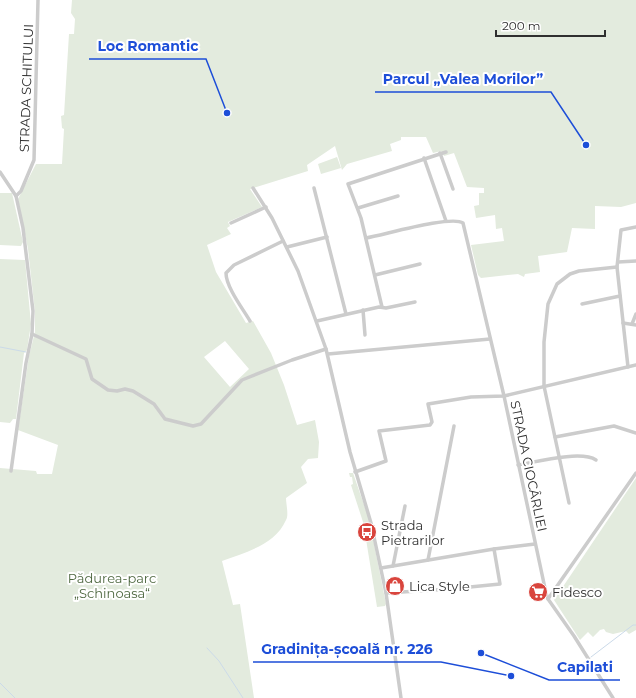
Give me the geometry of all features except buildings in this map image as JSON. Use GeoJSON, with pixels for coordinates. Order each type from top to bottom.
{"type":"FeatureCollection","features":[{"type":"Feature","properties":{"kind":"street","name":"STRADA SCHITULUI"},"geometry":{"type":"LineString","coordinates":[[16,196],[21,191],[34,160],[38,0]]}},
{"type":"Feature","properties":{"kind":"street"},"geometry":{"type":"LineString","coordinates":[[382,307],[358,208],[348,184],[446,152]]}},
{"type":"Feature","properties":{"kind":"street"},"geometry":{"type":"LineString","coordinates":[[440,153],[453,189]]}},
{"type":"Feature","properties":{"kind":"street"},"geometry":{"type":"LineString","coordinates":[[366,238],[428,223],[446,221],[424,158]]}},
{"type":"Feature","properties":{"kind":"street"},"geometry":{"type":"LineString","coordinates":[[0,172],[16,196],[25,247],[33,311],[32,334],[26,363],[11,471]]}},
{"type":"Feature","properties":{"kind":"street"},"geometry":{"type":"LineString","coordinates":[[253,188],[266,207],[287,247],[306,292],[328,354],[381,568],[401,698]]}},
{"type":"Feature","properties":{"kind":"street"},"geometry":{"type":"LineString","coordinates":[[314,188],[346,314]]}},
{"type":"Feature","properties":{"kind":"street"},"geometry":{"type":"LineString","coordinates":[[358,208],[398,196]]}},
{"type":"Feature","properties":{"kind":"street"},"geometry":{"type":"LineString","coordinates":[[231,223],[266,207]]}},
{"type":"Feature","properties":{"kind":"street","name":"STRADA CIOCÂRLIEI"},"geometry":{"type":"LineString","coordinates":[[446,221],[462,222],[470,250],[504,396],[548,599],[574,636],[613,698]]}},
{"type":"Feature","properties":{"kind":"street"},"geometry":{"type":"LineString","coordinates":[[628,367],[617,267],[621,230],[636,227]]}},
{"type":"Feature","properties":{"kind":"street"},"geometry":{"type":"LineString","coordinates":[[287,247],[327,237]]}},
{"type":"Feature","properties":{"kind":"street"},"geometry":{"type":"LineString","coordinates":[[250,321],[226,279],[226,273],[234,265],[283,241]]}},
{"type":"Feature","properties":{"kind":"street"},"geometry":{"type":"LineString","coordinates":[[618,262],[636,260]]}},
{"type":"Feature","properties":{"kind":"street"},"geometry":{"type":"LineString","coordinates":[[375,275],[420,264]]}},
{"type":"Feature","properties":{"kind":"street"},"geometry":{"type":"LineString","coordinates":[[569,503],[544,386],[545,324],[550,300],[558,284],[563,279],[579,271],[617,267]]}},
{"type":"Feature","properties":{"kind":"street"},"geometry":{"type":"LineString","coordinates":[[582,304],[620,296]]}},
{"type":"Feature","properties":{"kind":"street"},"geometry":{"type":"LineString","coordinates":[[317,321],[363,310],[415,302]]}},
{"type":"Feature","properties":{"kind":"street"},"geometry":{"type":"LineString","coordinates":[[363,310],[365,334]]}},
{"type":"Feature","properties":{"kind":"street"},"geometry":{"type":"LineString","coordinates":[[623,323],[634,325],[636,314]]}},
{"type":"Feature","properties":{"kind":"street"},"geometry":{"type":"LineString","coordinates":[[32,334],[86,359],[92,379],[108,390],[117,391],[125,389],[133,392],[154,404],[166,419],[193,426],[202,424],[242,380],[292,360],[326,349]]}},
{"type":"Feature","properties":{"kind":"street"},"geometry":{"type":"LineString","coordinates":[[328,354],[490,339]]}},
{"type":"Feature","properties":{"kind":"street"},"geometry":{"type":"LineString","coordinates":[[356,472],[386,460],[379,431],[430,425],[432,422],[428,404],[471,397],[504,396],[636,365]]}},
{"type":"Feature","properties":{"kind":"street"},"geometry":{"type":"LineString","coordinates":[[428,560],[454,426]]}},
{"type":"Feature","properties":{"kind":"street"},"geometry":{"type":"LineString","coordinates":[[556,437],[614,426],[636,433]]}},
{"type":"Feature","properties":{"kind":"street"},"geometry":{"type":"LineString","coordinates":[[518,465],[560,458],[583,457],[596,460]]}},
{"type":"Feature","properties":{"kind":"street"},"geometry":{"type":"LineString","coordinates":[[548,599],[636,472]]}},
{"type":"Feature","properties":{"kind":"street"},"geometry":{"type":"LineString","coordinates":[[393,566],[405,506]]}},
{"type":"Feature","properties":{"kind":"street"},"geometry":{"type":"LineString","coordinates":[[381,568],[494,549],[535,544]]}},
{"type":"Feature","properties":{"kind":"street"},"geometry":{"type":"LineString","coordinates":[[386,593],[500,584],[494,549]]}},
{"type":"Feature","properties":{"kind":"green space","name":"Pădurea-parc „Schinoasa“"},"geometry":{"type":"Polygon","coordinates":[[[72,0],[636,0],[636,203],[621,207],[595,206],[595,229],[572,228],[567,252],[538,256],[540,272],[525,274],[524,277],[518,274],[481,278],[478,275],[471,245],[504,241],[502,228],[496,229],[495,215],[476,218],[474,206],[479,205],[479,193],[484,193],[484,188],[467,187],[454,153],[444,156],[441,151],[433,153],[426,137],[401,137],[401,140],[390,144],[392,151],[347,164],[342,170],[335,146],[307,165],[308,171],[250,189],[262,207],[228,222],[230,226],[227,228],[231,234],[207,245],[216,272],[246,323],[253,321],[271,353],[284,385],[297,425],[315,420],[319,442],[318,458],[308,459],[301,467],[307,483],[286,498],[287,518],[281,529],[267,542],[250,551],[222,561],[233,605],[240,604],[254,698],[0,698],[0,468],[36,471],[37,474],[52,474],[58,445],[18,430],[29,356],[35,332],[35,312],[28,249],[18,199],[36,164],[62,164],[64,129],[62,128],[61,116],[64,115],[69,34],[74,34],[75,19],[71,13],[72,0]],[[225,341],[204,357],[230,387],[249,369],[225,341]]]}},
{"type":"Feature","properties":{"kind":"green space"},"geometry":{"type":"Polygon","coordinates":[[[337,157],[341,168],[321,174],[318,164],[337,157]]]}},
{"type":"Feature","properties":{"kind":"green space"},"geometry":{"type":"Polygon","coordinates":[[[0,193],[12,193],[23,242],[21,246],[0,245],[0,193]]]}},
{"type":"Feature","properties":{"kind":"green space"},"geometry":{"type":"Polygon","coordinates":[[[0,259],[25,260],[31,324],[27,350],[24,353],[16,419],[13,419],[10,423],[0,422],[0,259]]]}},
{"type":"Feature","properties":{"kind":"green space"},"geometry":{"type":"Polygon","coordinates":[[[349,473],[353,473],[370,522],[364,525],[351,485],[353,484],[352,477],[350,477],[349,473]]]}},
{"type":"Feature","properties":{"kind":"green space"},"geometry":{"type":"Polygon","coordinates":[[[636,478],[636,630],[629,634],[626,631],[613,634],[606,632],[604,629],[600,630],[593,637],[588,632],[580,640],[554,600],[636,478]]]}},
{"type":"Feature","properties":{"kind":"green space"},"geometry":{"type":"Polygon","coordinates":[[[365,533],[373,539],[386,604],[385,606],[377,607],[365,533]]]}},
{"type":"Feature","properties":{"kind":"waterway"},"geometry":{"type":"LineString","coordinates":[[0,347],[26,352]]}},
{"type":"Feature","properties":{"kind":"waterway"},"geometry":{"type":"LineString","coordinates":[[591,657],[633,625],[636,625]]}},
{"type":"Feature","properties":{"kind":"waterway"},"geometry":{"type":"LineString","coordinates":[[207,648],[219,661],[243,698]]}},
{"type":"Feature","properties":{"kind":"waterway"},"geometry":{"type":"LineString","coordinates":[[582,664],[588,660]]}},
{"type":"Feature","properties":{"kind":"waterway"},"geometry":{"type":"LineString","coordinates":[[0,683],[15,698]]}},
{"type":"Feature","properties":{"kind":"place","name":"Loc Romantic"},"geometry":{"type":"Point","coordinates":[227,113]}},
{"type":"Feature","properties":{"kind":"place","name":"Parcul „Valea Morilor”"},"geometry":{"type":"Point","coordinates":[586,145]}},
{"type":"Feature","properties":{"kind":"place","name":"Strada Pietrarilor"},"geometry":{"type":"Point","coordinates":[367,532]}},
{"type":"Feature","properties":{"kind":"place","name":"Lica Style"},"geometry":{"type":"Point","coordinates":[395,586]}},
{"type":"Feature","properties":{"kind":"place","name":"Fidesco"},"geometry":{"type":"Point","coordinates":[538,592]}},
{"type":"Feature","properties":{"kind":"place","name":"Capilati"},"geometry":{"type":"Point","coordinates":[481,653]}},
{"type":"Feature","properties":{"kind":"place","name":"Gradinița-școală nr. 226"},"geometry":{"type":"Point","coordinates":[511,676]}}]}
